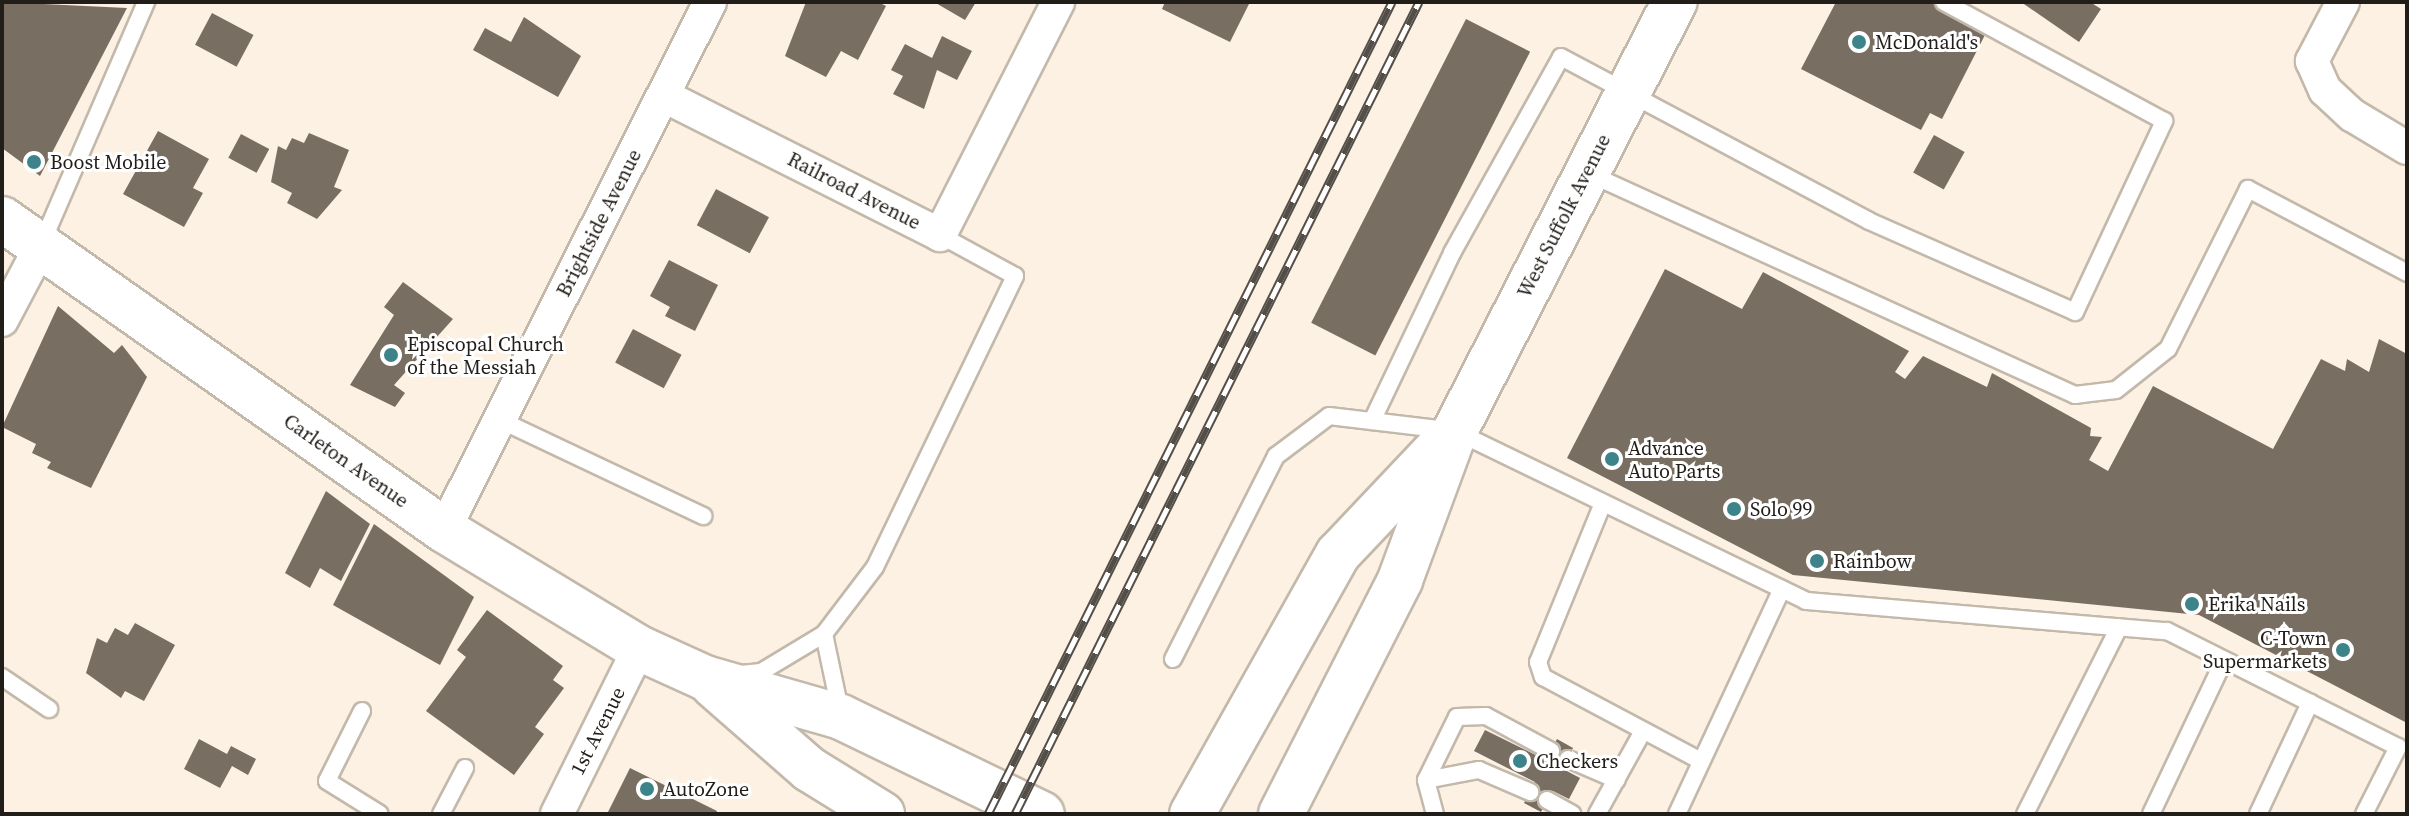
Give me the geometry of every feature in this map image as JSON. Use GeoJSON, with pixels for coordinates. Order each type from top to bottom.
{"type":"FeatureCollection","features":[{"type":"Feature","properties":{"kind":"main road","name":"West Suffolk Avenue"},"geometry":{"type":"LineString","coordinates":[[1281,814],[1400,580],[1455,431],[1625,94],[1675,2]]}},
{"type":"Feature","properties":{"kind":"main road","name":"Carleton Avenue"},"geometry":{"type":"LineString","coordinates":[[2,219],[444,530],[639,648],[705,678],[841,717],[1031,809]]}},
{"type":"Feature","properties":{"kind":"main road","name":"West Suffolk Avenue"},"geometry":{"type":"LineString","coordinates":[[1192,814],[1338,554],[1455,431]]}},
{"type":"Feature","properties":{"kind":"main road","name":"Carleton Avenue"},"geometry":{"type":"LineString","coordinates":[[705,678],[833,799],[882,814]]}},
{"type":"Feature","properties":{"kind":"street","name":"Brightside Avenue"},"geometry":{"type":"LineString","coordinates":[[444,530],[710,2]]}},
{"type":"Feature","properties":{"kind":"street","name":"Railroad Avenue"},"geometry":{"type":"LineString","coordinates":[[664,96],[940,235],[1058,2]]}},
{"type":"Feature","properties":{"kind":"street"},"geometry":{"type":"LineString","coordinates":[[2343,2],[2312,61],[2352,115],[2407,148]]}},
{"type":"Feature","properties":{"kind":"street"},"geometry":{"type":"LineString","coordinates":[[2,320],[41,246]]}},
{"type":"Feature","properties":{"kind":"street","name":"1st Avenue"},"geometry":{"type":"LineString","coordinates":[[557,814],[639,648]]}},
{"type":"Feature","properties":{"kind":"lane"},"geometry":{"type":"LineString","coordinates":[[41,246],[146,2]]}},
{"type":"Feature","properties":{"kind":"lane"},"geometry":{"type":"LineString","coordinates":[[1372,421],[1452,253],[1561,57],[1625,94],[1869,221],[2075,312],[2164,121],[1944,2]]}},
{"type":"Feature","properties":{"kind":"lane"},"geometry":{"type":"LineString","coordinates":[[1586,172],[2075,395],[2116,390],[2168,349],[2248,189],[2407,273]]}},
{"type":"Feature","properties":{"kind":"lane"},"geometry":{"type":"LineString","coordinates":[[705,678],[761,672],[824,634],[875,567],[1015,276],[940,235]]}},
{"type":"Feature","properties":{"kind":"lane"},"geometry":{"type":"LineString","coordinates":[[1173,659],[1276,456],[1329,416],[1455,431],[1806,601],[2167,631],[2402,747],[2364,814]]}},
{"type":"Feature","properties":{"kind":"lane"},"geometry":{"type":"LineString","coordinates":[[500,420],[703,516]]}},
{"type":"Feature","properties":{"kind":"lane"},"geometry":{"type":"LineString","coordinates":[[1603,503],[1538,662],[1543,677],[1565,692],[1701,761]]}},
{"type":"Feature","properties":{"kind":"lane"},"geometry":{"type":"LineString","coordinates":[[1677,814],[1782,589]]}},
{"type":"Feature","properties":{"kind":"lane"},"geometry":{"type":"LineString","coordinates":[[2025,814],[2119,627]]}},
{"type":"Feature","properties":{"kind":"lane"},"geometry":{"type":"LineString","coordinates":[[824,634],[841,717]]}},
{"type":"Feature","properties":{"kind":"lane"},"geometry":{"type":"LineString","coordinates":[[2151,814],[2224,660]]}},
{"type":"Feature","properties":{"kind":"lane"},"geometry":{"type":"LineString","coordinates":[[2,677],[49,709]]}},
{"type":"Feature","properties":{"kind":"lane"},"geometry":{"type":"LineString","coordinates":[[2258,814],[2310,703]]}},
{"type":"Feature","properties":{"kind":"lane"},"geometry":{"type":"LineString","coordinates":[[362,711],[327,781],[380,814]]}},
{"type":"Feature","properties":{"kind":"lane"},"geometry":{"type":"LineString","coordinates":[[1435,814],[1426,780],[1445,732],[1471,713],[1551,751]]}},
{"type":"Feature","properties":{"kind":"lane"},"geometry":{"type":"LineString","coordinates":[[1597,814],[1643,731]]}},
{"type":"Feature","properties":{"kind":"lane"},"geometry":{"type":"LineString","coordinates":[[1568,759],[1617,780]]}},
{"type":"Feature","properties":{"kind":"lane"},"geometry":{"type":"LineString","coordinates":[[441,814],[465,768]]}},
{"type":"Feature","properties":{"kind":"lane"},"geometry":{"type":"LineString","coordinates":[[1426,780],[1479,770],[1530,792]]}},
{"type":"Feature","properties":{"kind":"lane"},"geometry":{"type":"LineString","coordinates":[[1547,800],[1572,814]]}},
{"type":"Feature","properties":{"kind":"building"},"geometry":{"type":"Polygon","coordinates":[[[2,2],[127,8],[40,176],[2,148],[2,2]]]}},
{"type":"Feature","properties":{"kind":"building"},"geometry":{"type":"Polygon","coordinates":[[[806,2],[878,2],[886,6],[858,60],[841,51],[826,77],[785,56],[806,2]]]}},
{"type":"Feature","properties":{"kind":"building"},"geometry":{"type":"Polygon","coordinates":[[[934,2],[976,2],[965,20],[934,2]]]}},
{"type":"Feature","properties":{"kind":"building"},"geometry":{"type":"Polygon","coordinates":[[[1165,2],[1250,2],[1230,42],[1162,9],[1165,2]]]}},
{"type":"Feature","properties":{"kind":"building"},"geometry":{"type":"Polygon","coordinates":[[[1836,2],[1930,2],[1987,31],[1942,119],[1930,113],[1921,130],[1801,69],[1836,2]]]}},
{"type":"Feature","properties":{"kind":"building"},"geometry":{"type":"Polygon","coordinates":[[[2021,2],[2090,2],[2101,9],[2079,42],[2021,2]]]}},
{"type":"Feature","properties":{"kind":"building"},"geometry":{"type":"Polygon","coordinates":[[[212,13],[253,35],[237,67],[195,45],[212,13]]]}},
{"type":"Feature","properties":{"kind":"building"},"geometry":{"type":"Polygon","coordinates":[[[524,17],[581,56],[558,97],[473,50],[485,28],[511,42],[524,17]]]}},
{"type":"Feature","properties":{"kind":"building"},"geometry":{"type":"Polygon","coordinates":[[[1466,19],[1530,52],[1375,356],[1311,323],[1466,19]]]}},
{"type":"Feature","properties":{"kind":"building"},"geometry":{"type":"Polygon","coordinates":[[[942,36],[972,51],[957,80],[937,70],[924,109],[893,94],[903,76],[891,70],[905,44],[932,58],[942,36]]]}},
{"type":"Feature","properties":{"kind":"building"},"geometry":{"type":"Polygon","coordinates":[[[158,131],[209,159],[193,188],[203,193],[184,227],[123,194],[158,131]]]}},
{"type":"Feature","properties":{"kind":"building"},"geometry":{"type":"Polygon","coordinates":[[[309,133],[349,150],[334,187],[342,190],[317,219],[287,203],[292,193],[271,182],[278,146],[286,150],[292,138],[304,143],[309,133]]]}},
{"type":"Feature","properties":{"kind":"building"},"geometry":{"type":"Polygon","coordinates":[[[241,134],[269,149],[257,173],[228,158],[241,134]]]}},
{"type":"Feature","properties":{"kind":"building"},"geometry":{"type":"Polygon","coordinates":[[[1934,135],[1965,152],[1944,190],[1913,173],[1934,135]]]}},
{"type":"Feature","properties":{"kind":"building"},"geometry":{"type":"Polygon","coordinates":[[[716,189],[769,217],[750,253],[697,225],[716,189]]]}},
{"type":"Feature","properties":{"kind":"building"},"geometry":{"type":"Polygon","coordinates":[[[669,260],[718,285],[695,331],[665,316],[670,307],[650,296],[669,260]]]}},
{"type":"Feature","properties":{"kind":"building"},"geometry":{"type":"Polygon","coordinates":[[[1665,269],[1742,309],[1763,272],[1909,351],[1895,372],[1905,379],[1923,356],[1987,387],[1992,373],[2091,428],[2090,436],[2102,437],[2089,460],[2108,471],[2153,386],[2273,449],[2321,359],[2345,371],[2347,359],[2369,372],[2379,339],[2407,354],[2407,723],[2199,615],[1793,575],[1567,458],[1665,269]]]}},
{"type":"Feature","properties":{"kind":"building","name":"Episcopal Church of the Messiah"},"geometry":{"type":"Polygon","coordinates":[[[403,282],[453,319],[394,385],[405,393],[395,407],[350,385],[394,315],[384,307],[403,282]]]}},
{"type":"Feature","properties":{"kind":"building"},"geometry":{"type":"Polygon","coordinates":[[[58,306],[114,353],[122,345],[147,377],[91,488],[47,468],[51,462],[32,453],[36,444],[2,427],[58,306]]]}},
{"type":"Feature","properties":{"kind":"building"},"geometry":{"type":"Polygon","coordinates":[[[633,329],[682,355],[664,388],[615,363],[633,329]]]}},
{"type":"Feature","properties":{"kind":"building"},"geometry":{"type":"Polygon","coordinates":[[[326,491],[370,524],[341,581],[320,568],[310,588],[285,573],[326,491]]]}},
{"type":"Feature","properties":{"kind":"building"},"geometry":{"type":"Polygon","coordinates":[[[374,524],[474,597],[440,665],[333,605],[374,524]]]}},
{"type":"Feature","properties":{"kind":"building"},"geometry":{"type":"Polygon","coordinates":[[[487,610],[563,666],[553,680],[564,688],[535,727],[544,734],[514,775],[426,711],[466,657],[457,650],[487,610]]]}},
{"type":"Feature","properties":{"kind":"building"},"geometry":{"type":"Polygon","coordinates":[[[135,623],[175,645],[144,701],[125,691],[121,698],[86,673],[97,638],[107,643],[115,628],[128,635],[135,623]]]}},
{"type":"Feature","properties":{"kind":"building"},"geometry":{"type":"Polygon","coordinates":[[[1485,730],[1546,760],[1557,739],[1573,748],[1563,769],[1580,778],[1569,799],[1553,791],[1541,812],[1524,803],[1535,782],[1474,751],[1485,730]]]}},
{"type":"Feature","properties":{"kind":"building"},"geometry":{"type":"Polygon","coordinates":[[[199,739],[227,754],[231,746],[256,759],[248,775],[232,766],[220,788],[184,769],[199,739]]]}},
{"type":"Feature","properties":{"kind":"building","name":"AutoZone"},"geometry":{"type":"Polygon","coordinates":[[[630,768],[717,811],[716,814],[607,814],[630,768]]]}},
{"type":"Feature","properties":{"kind":"railway"},"geometry":{"type":"LineString","coordinates":[[988,814],[1392,2]]}},
{"type":"Feature","properties":{"kind":"railway"},"geometry":{"type":"LineString","coordinates":[[1015,814],[1419,2]]}},
{"type":"Feature","properties":{"kind":"place","name":"McDonald's"},"geometry":{"type":"Point","coordinates":[1859,42]}},
{"type":"Feature","properties":{"kind":"place","name":"Boost Mobile"},"geometry":{"type":"Point","coordinates":[34,162]}},
{"type":"Feature","properties":{"kind":"place","name":"Episcopal Church of the Messiah"},"geometry":{"type":"Point","coordinates":[391,355]}},
{"type":"Feature","properties":{"kind":"place","name":"Advance Auto Parts"},"geometry":{"type":"Point","coordinates":[1612,459]}},
{"type":"Feature","properties":{"kind":"place","name":"Solo 99"},"geometry":{"type":"Point","coordinates":[1734,509]}},
{"type":"Feature","properties":{"kind":"place","name":"Rainbow"},"geometry":{"type":"Point","coordinates":[1817,561]}},
{"type":"Feature","properties":{"kind":"place","name":"Erika Nails"},"geometry":{"type":"Point","coordinates":[2192,604]}},
{"type":"Feature","properties":{"kind":"place","name":"C‑Town Supermarkets"},"geometry":{"type":"Point","coordinates":[2343,650]}},
{"type":"Feature","properties":{"kind":"place","name":"Checkers"},"geometry":{"type":"Point","coordinates":[1520,761]}},
{"type":"Feature","properties":{"kind":"place","name":"AutoZone"},"geometry":{"type":"Point","coordinates":[647,789]}}]}
